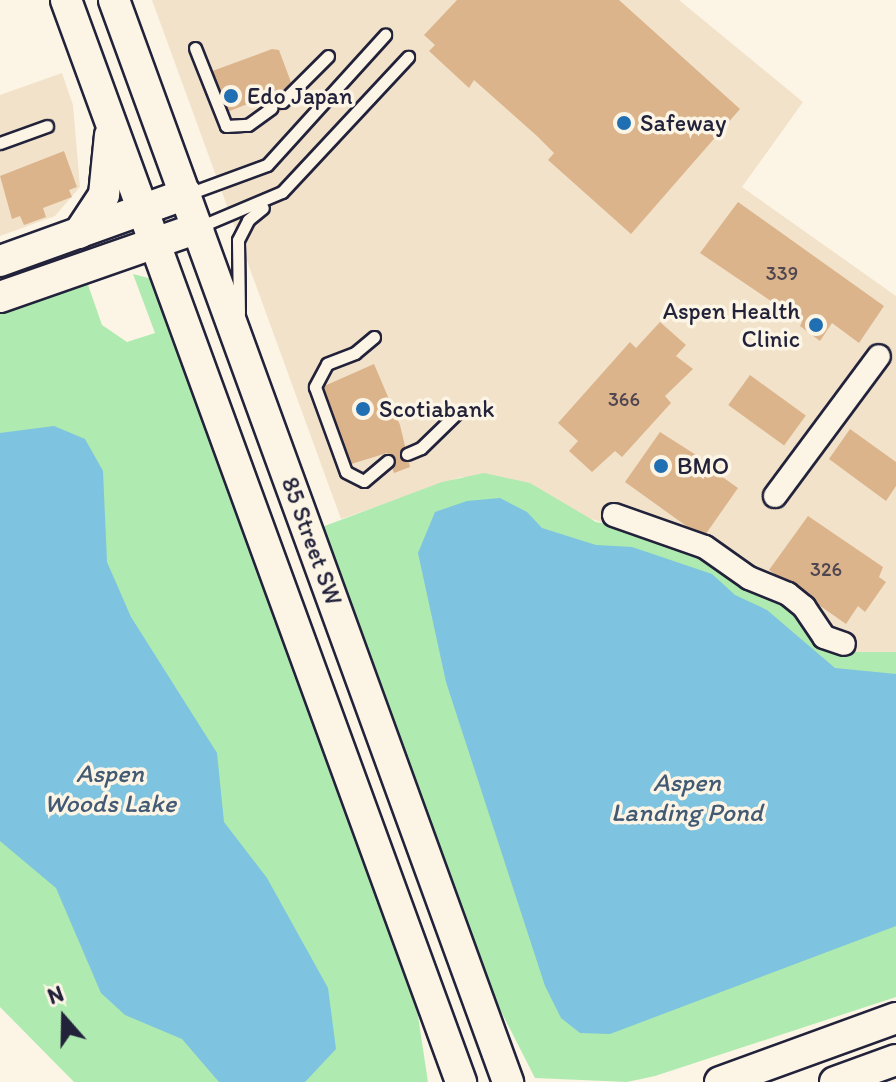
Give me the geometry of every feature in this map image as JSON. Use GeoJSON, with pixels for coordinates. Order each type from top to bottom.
{"type":"FeatureCollection","features":[{"type":"Feature","properties":{"kind":"main road","name":"85 Street SW"},"geometry":{"type":"LineString","coordinates":[[66,0],[455,1075]]}},
{"type":"Feature","properties":{"kind":"main road","name":"85 Street SW"},"geometry":{"type":"LineString","coordinates":[[114,0],[480,995],[508,1082]]}},
{"type":"Feature","properties":{"kind":"main road"},"geometry":{"type":"LineString","coordinates":[[79,233],[104,195],[111,123]]}},
{"type":"Feature","properties":{"kind":"main road"},"geometry":{"type":"LineString","coordinates":[[0,261],[186,194]]}},
{"type":"Feature","properties":{"kind":"main road"},"geometry":{"type":"LineString","coordinates":[[0,297],[198,228]]}},
{"type":"Feature","properties":{"kind":"main road"},"geometry":{"type":"LineString","coordinates":[[480,995],[527,1082]]}},
{"type":"Feature","properties":{"kind":"main road"},"geometry":{"type":"LineString","coordinates":[[720,1082],[896,1018]]}},
{"type":"Feature","properties":{"kind":"main road"},"geometry":{"type":"LineString","coordinates":[[835,1082],[896,1060]]}},
{"type":"Feature","properties":{"kind":"street"},"geometry":{"type":"LineString","coordinates":[[775,496],[879,356]]}},
{"type":"Feature","properties":{"kind":"street"},"geometry":{"type":"LineString","coordinates":[[614,515],[705,547],[749,578],[788,594],[804,607],[824,637],[844,644]]}},
{"type":"Feature","properties":{"kind":"lane"},"geometry":{"type":"LineString","coordinates":[[186,194],[267,165],[385,35]]}},
{"type":"Feature","properties":{"kind":"lane"},"geometry":{"type":"LineString","coordinates":[[195,48],[226,126],[248,125],[276,105],[328,56]]}},
{"type":"Feature","properties":{"kind":"lane"},"geometry":{"type":"LineString","coordinates":[[241,345],[238,240],[248,220],[273,200],[408,57]]}},
{"type":"Feature","properties":{"kind":"lane"},"geometry":{"type":"LineString","coordinates":[[0,143],[47,126]]}},
{"type":"Feature","properties":{"kind":"lane"},"geometry":{"type":"LineString","coordinates":[[198,228],[273,200]]}},
{"type":"Feature","properties":{"kind":"lane"},"geometry":{"type":"LineString","coordinates":[[374,337],[355,353],[327,364],[315,387],[346,472],[364,481],[388,461]]}},
{"type":"Feature","properties":{"kind":"lane"},"geometry":{"type":"LineString","coordinates":[[407,454],[421,448],[457,413]]}},
{"type":"Feature","properties":{"kind":"shaded area"},"geometry":{"type":"Polygon","coordinates":[[[152,0],[679,0],[803,102],[742,187],[896,296],[896,652],[845,652],[618,527],[578,515],[530,483],[461,477],[341,519],[152,0]]]}},
{"type":"Feature","properties":{"kind":"shaded area"},"geometry":{"type":"Polygon","coordinates":[[[62,73],[73,105],[80,187],[55,216],[0,236],[0,95],[62,73]]]}},
{"type":"Feature","properties":{"kind":"green space"},"geometry":{"type":"Polygon","coordinates":[[[133,274],[152,279],[159,291],[393,930],[418,1016],[428,1082],[74,1082],[0,1007],[0,310],[86,279],[102,325],[127,342],[155,333],[133,274]]]}},
{"type":"Feature","properties":{"kind":"green space","name":"Aspen Landing Pond"},"geometry":{"type":"Polygon","coordinates":[[[484,473],[530,483],[596,522],[663,535],[770,591],[845,652],[896,652],[896,997],[655,1076],[627,1082],[535,1078],[484,978],[322,527],[442,482],[484,473]]]}},
{"type":"Feature","properties":{"kind":"water","name":"Aspen Woods Lake"},"geometry":{"type":"Polygon","coordinates":[[[54,426],[85,439],[103,471],[107,562],[131,617],[217,753],[224,822],[267,878],[328,988],[336,1049],[305,1082],[219,1082],[182,1039],[125,1015],[101,993],[56,888],[0,841],[0,433],[54,426]]]}},
{"type":"Feature","properties":{"kind":"water","name":"Aspen Landing Pond"},"geometry":{"type":"Polygon","coordinates":[[[500,498],[527,512],[542,528],[596,545],[632,547],[712,574],[735,595],[767,610],[835,668],[896,674],[896,926],[610,1034],[580,1033],[561,1018],[545,986],[446,682],[418,553],[435,512],[467,501],[500,498]]]}},
{"type":"Feature","properties":{"kind":"building","name":"Safeway"},"geometry":{"type":"Polygon","coordinates":[[[457,0],[619,0],[740,109],[631,234],[548,160],[554,153],[537,136],[474,80],[469,88],[429,51],[435,45],[424,35],[457,0]]]}},
{"type":"Feature","properties":{"kind":"building"},"geometry":{"type":"Polygon","coordinates":[[[272,49],[279,50],[292,85],[278,92],[284,110],[270,115],[263,98],[222,114],[207,73],[272,49]]]}},
{"type":"Feature","properties":{"kind":"building"},"geometry":{"type":"Polygon","coordinates":[[[64,151],[77,187],[69,190],[72,197],[43,208],[46,217],[24,225],[20,216],[12,219],[0,176],[64,151]]]}},
{"type":"Feature","properties":{"kind":"building"},"geometry":{"type":"Polygon","coordinates":[[[738,202],[884,306],[859,343],[832,323],[820,341],[800,326],[802,322],[700,253],[738,202]]]}},
{"type":"Feature","properties":{"kind":"building"},"geometry":{"type":"Polygon","coordinates":[[[660,322],[686,345],[676,356],[693,369],[665,396],[671,403],[622,457],[615,451],[592,472],[569,451],[578,441],[558,423],[630,342],[636,348],[660,322]]]}},
{"type":"Feature","properties":{"kind":"building","name":"Scotiabank"},"geometry":{"type":"Polygon","coordinates":[[[374,364],[400,425],[410,467],[394,473],[387,453],[348,465],[322,387],[374,364]]]}},
{"type":"Feature","properties":{"kind":"building"},"geometry":{"type":"Polygon","coordinates":[[[750,375],[806,416],[784,445],[728,405],[750,375]]]}},
{"type":"Feature","properties":{"kind":"building"},"geometry":{"type":"Polygon","coordinates":[[[850,429],[896,462],[896,486],[886,501],[829,459],[850,429]]]}},
{"type":"Feature","properties":{"kind":"building"},"geometry":{"type":"Polygon","coordinates":[[[660,432],[723,472],[721,476],[738,488],[703,538],[625,482],[660,432]]]}},
{"type":"Feature","properties":{"kind":"building"},"geometry":{"type":"Polygon","coordinates":[[[808,516],[883,567],[879,577],[886,582],[865,612],[858,606],[846,624],[769,570],[808,516]]]}},
{"type":"Feature","properties":{"kind":"place","name":"Edo Japan"},"geometry":{"type":"Point","coordinates":[231,96]}},
{"type":"Feature","properties":{"kind":"place","name":"Safeway"},"geometry":{"type":"Point","coordinates":[624,123]}},
{"type":"Feature","properties":{"kind":"place","name":"Aspen Health Clinic"},"geometry":{"type":"Point","coordinates":[816,325]}},
{"type":"Feature","properties":{"kind":"place","name":"Scotiabank"},"geometry":{"type":"Point","coordinates":[363,409]}},
{"type":"Feature","properties":{"kind":"place","name":"BMO"},"geometry":{"type":"Point","coordinates":[661,466]}}]}
